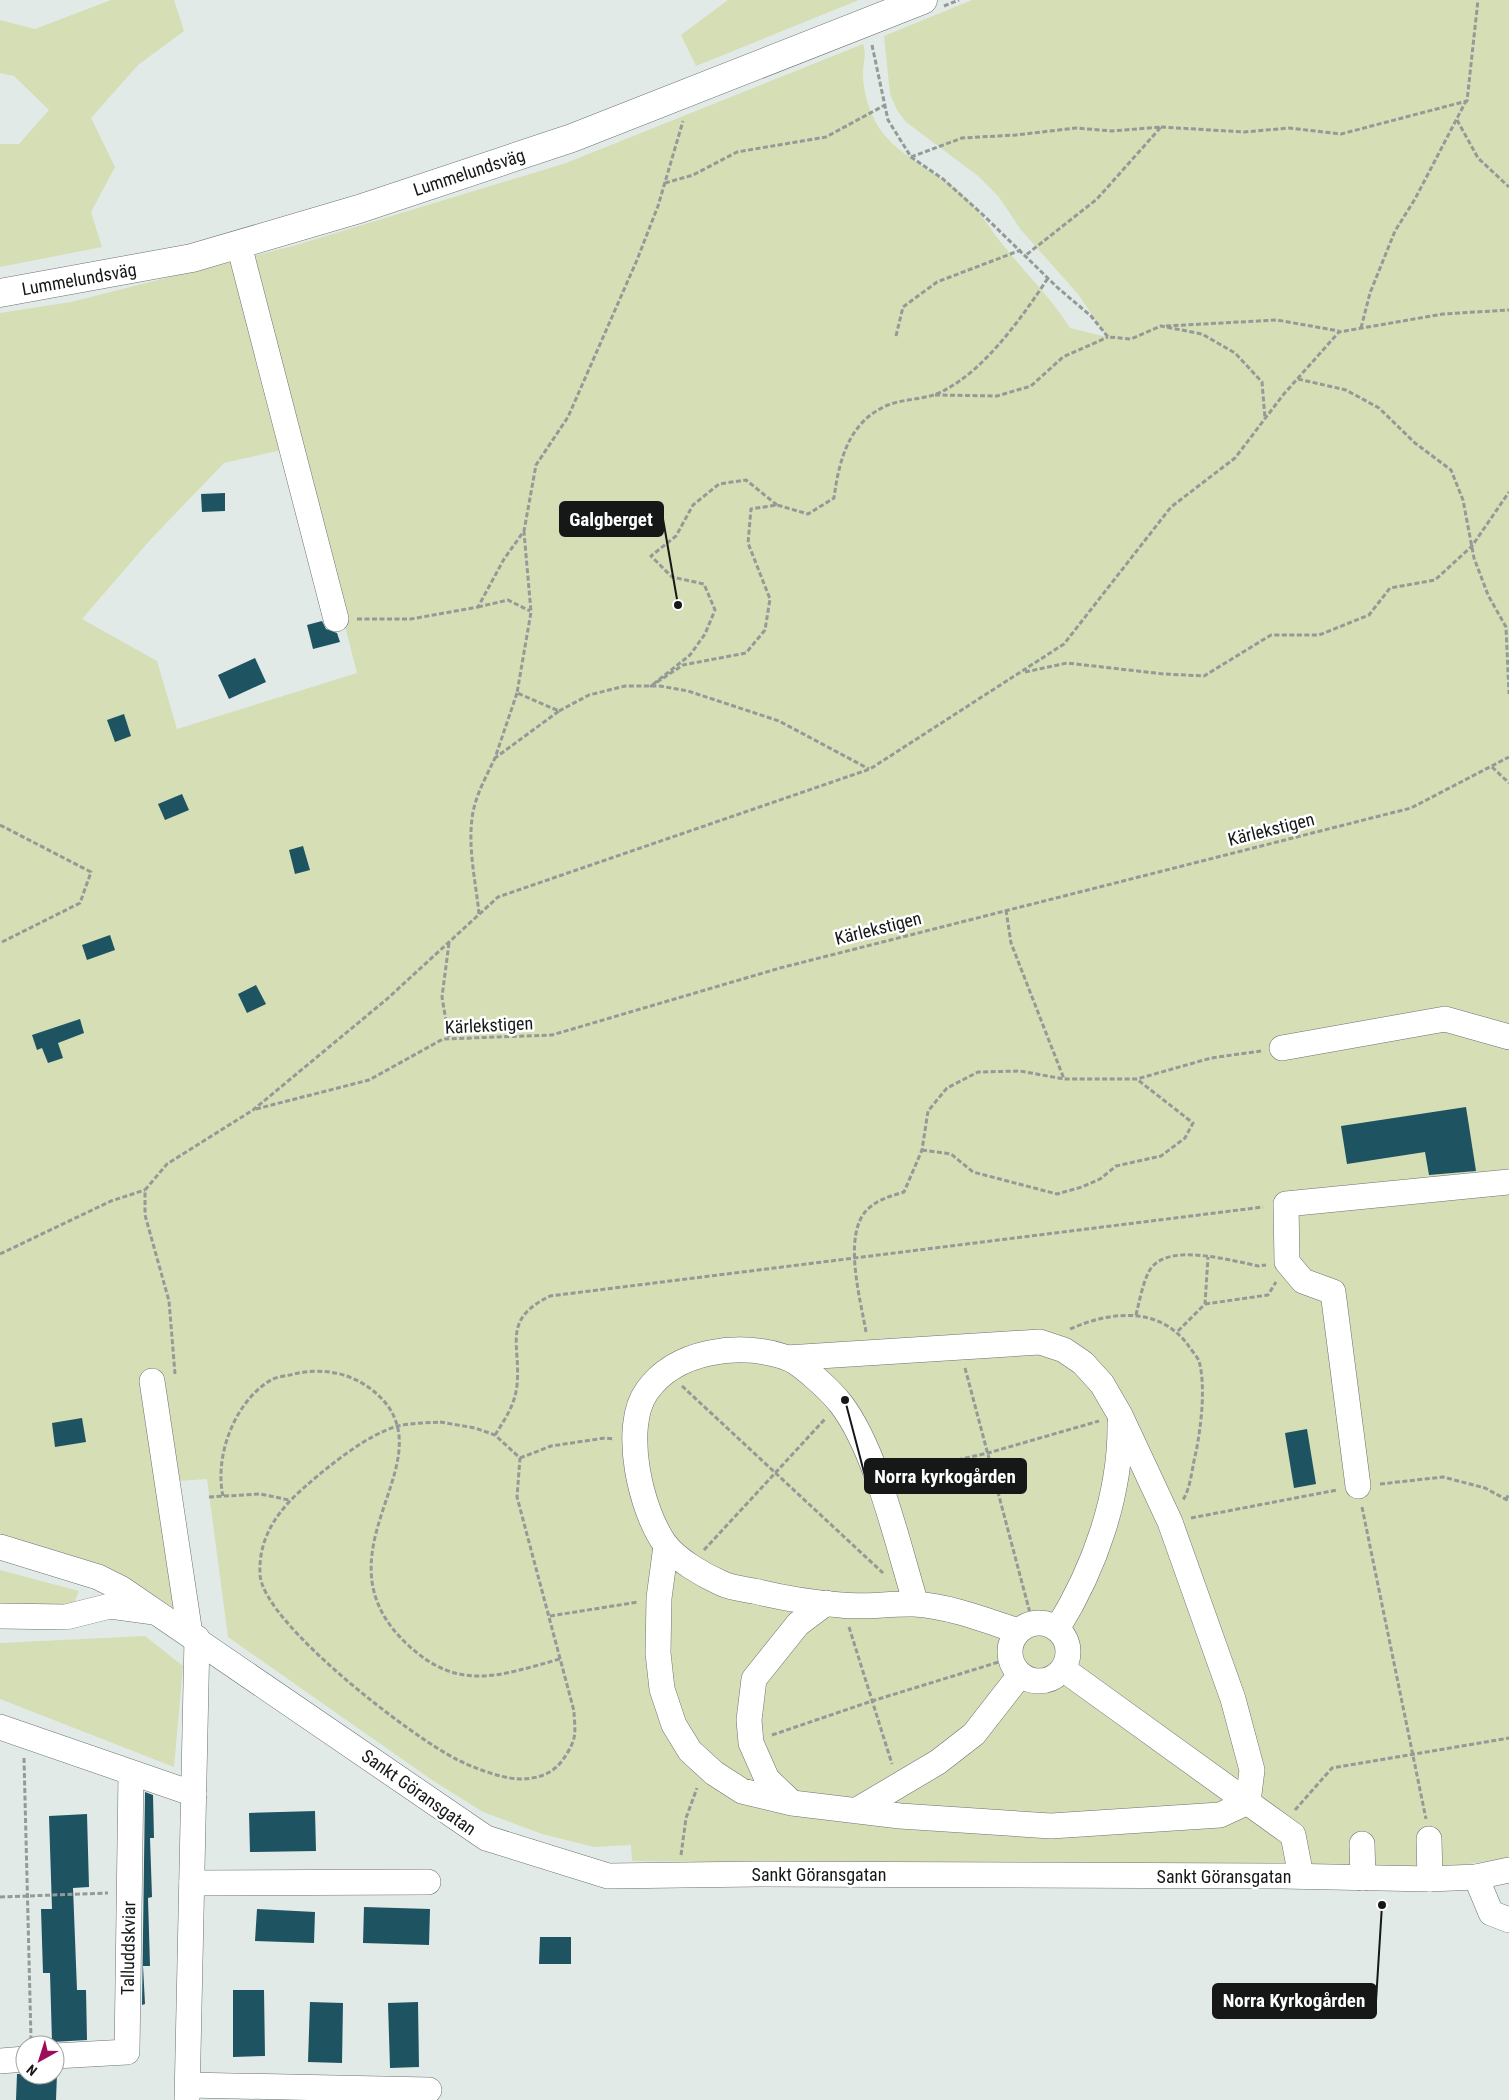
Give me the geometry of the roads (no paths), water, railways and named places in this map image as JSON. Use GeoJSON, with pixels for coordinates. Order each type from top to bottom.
{"type":"FeatureCollection","features":[{"type":"Feature","properties":{"kind":"main road","name":"Lummelundsväg"},"geometry":{"type":"LineString","coordinates":[[0,293],[192,258],[359,209],[572,138],[923,0]]}},
{"type":"Feature","properties":{"kind":"street"},"geometry":{"type":"LineString","coordinates":[[239,244],[336,619]]}},
{"type":"Feature","properties":{"kind":"street"},"geometry":{"type":"LineString","coordinates":[[1282,1048],[1445,1019],[1509,1037]]}},
{"type":"Feature","properties":{"kind":"street"},"geometry":{"type":"LineString","coordinates":[[1358,1486],[1333,1292],[1303,1281],[1287,1262],[1286,1204],[1509,1182]]}},
{"type":"Feature","properties":{"kind":"street"},"geometry":{"type":"LineString","coordinates":[[1025,1628],[1010,1649],[1015,1667],[1028,1680],[1048,1680],[1063,1669],[1068,1652],[1067,1643],[1057,1629],[1041,1623],[1025,1628],[956,1611],[916,1604],[834,1604],[766,1594],[722,1584],[690,1566],[666,1546],[656,1528],[642,1489],[634,1441],[637,1414],[646,1392],[665,1371],[684,1360],[714,1352],[748,1352],[786,1358],[1040,1342],[1064,1350],[1083,1363],[1102,1384],[1120,1415],[1170,1522],[1238,1716],[1252,1770],[1248,1802]]}},
{"type":"Feature","properties":{"kind":"street"},"geometry":{"type":"LineString","coordinates":[[786,1358],[814,1378],[840,1402],[858,1431],[877,1478],[916,1604]]}},
{"type":"Feature","properties":{"kind":"street"},"geometry":{"type":"LineString","coordinates":[[164,1379],[193,1636],[194,1794],[187,2092],[430,2090]]}},
{"type":"Feature","properties":{"kind":"street"},"geometry":{"type":"LineString","coordinates":[[1057,1629],[1068,1612],[1093,1556],[1114,1495],[1120,1450],[1120,1415]]}},
{"type":"Feature","properties":{"kind":"street","name":"Sankt Göransgatan"},"geometry":{"type":"LineString","coordinates":[[0,1546],[98,1577],[122,1589],[486,1838],[608,1876],[1301,1876],[1430,1879],[1476,1877],[1509,1870]]}},
{"type":"Feature","properties":{"kind":"street"},"geometry":{"type":"LineString","coordinates":[[666,1546],[660,1598],[658,1653],[662,1689],[674,1725],[690,1751],[714,1773],[742,1791],[792,1803],[900,1816],[1052,1826],[1220,1815],[1248,1802]]}},
{"type":"Feature","properties":{"kind":"street"},"geometry":{"type":"LineString","coordinates":[[792,1803],[767,1779],[750,1743],[749,1720],[754,1679],[798,1624],[834,1604]]}},
{"type":"Feature","properties":{"kind":"street"},"geometry":{"type":"LineString","coordinates":[[0,1616],[66,1617],[110,1606],[161,1614]]}},
{"type":"Feature","properties":{"kind":"street"},"geometry":{"type":"LineString","coordinates":[[856,1810],[938,1762],[974,1734],[1015,1667]]}},
{"type":"Feature","properties":{"kind":"street"},"geometry":{"type":"LineString","coordinates":[[1063,1669],[1293,1835],[1301,1876]]}},
{"type":"Feature","properties":{"kind":"street"},"geometry":{"type":"LineString","coordinates":[[0,1727],[194,1794]]}},
{"type":"Feature","properties":{"kind":"street","name":"Talluddskviar"},"geometry":{"type":"LineString","coordinates":[[65,2055],[126,2052],[131,1773]]}},
{"type":"Feature","properties":{"kind":"street"},"geometry":{"type":"LineString","coordinates":[[1429,1839],[1430,1879]]}},
{"type":"Feature","properties":{"kind":"street"},"geometry":{"type":"LineString","coordinates":[[1362,1844],[1364,1878]]}},
{"type":"Feature","properties":{"kind":"street"},"geometry":{"type":"LineString","coordinates":[[1476,1877],[1491,1913],[1509,1920]]}},
{"type":"Feature","properties":{"kind":"street"},"geometry":{"type":"LineString","coordinates":[[192,1883],[428,1882]]}},
{"type":"Feature","properties":{"kind":"street"},"geometry":{"type":"LineString","coordinates":[[0,2061],[15,2060]]}},
{"type":"Feature","properties":{"kind":"place","name":"Galgberget"},"geometry":{"type":"Point","coordinates":[678,605]}},
{"type":"Feature","properties":{"kind":"place","name":"Norra kyrkogården"},"geometry":{"type":"Point","coordinates":[845,1400]}},
{"type":"Feature","properties":{"kind":"place","name":"Norra Kyrkogården"},"geometry":{"type":"Point","coordinates":[1382,1905]}}]}
